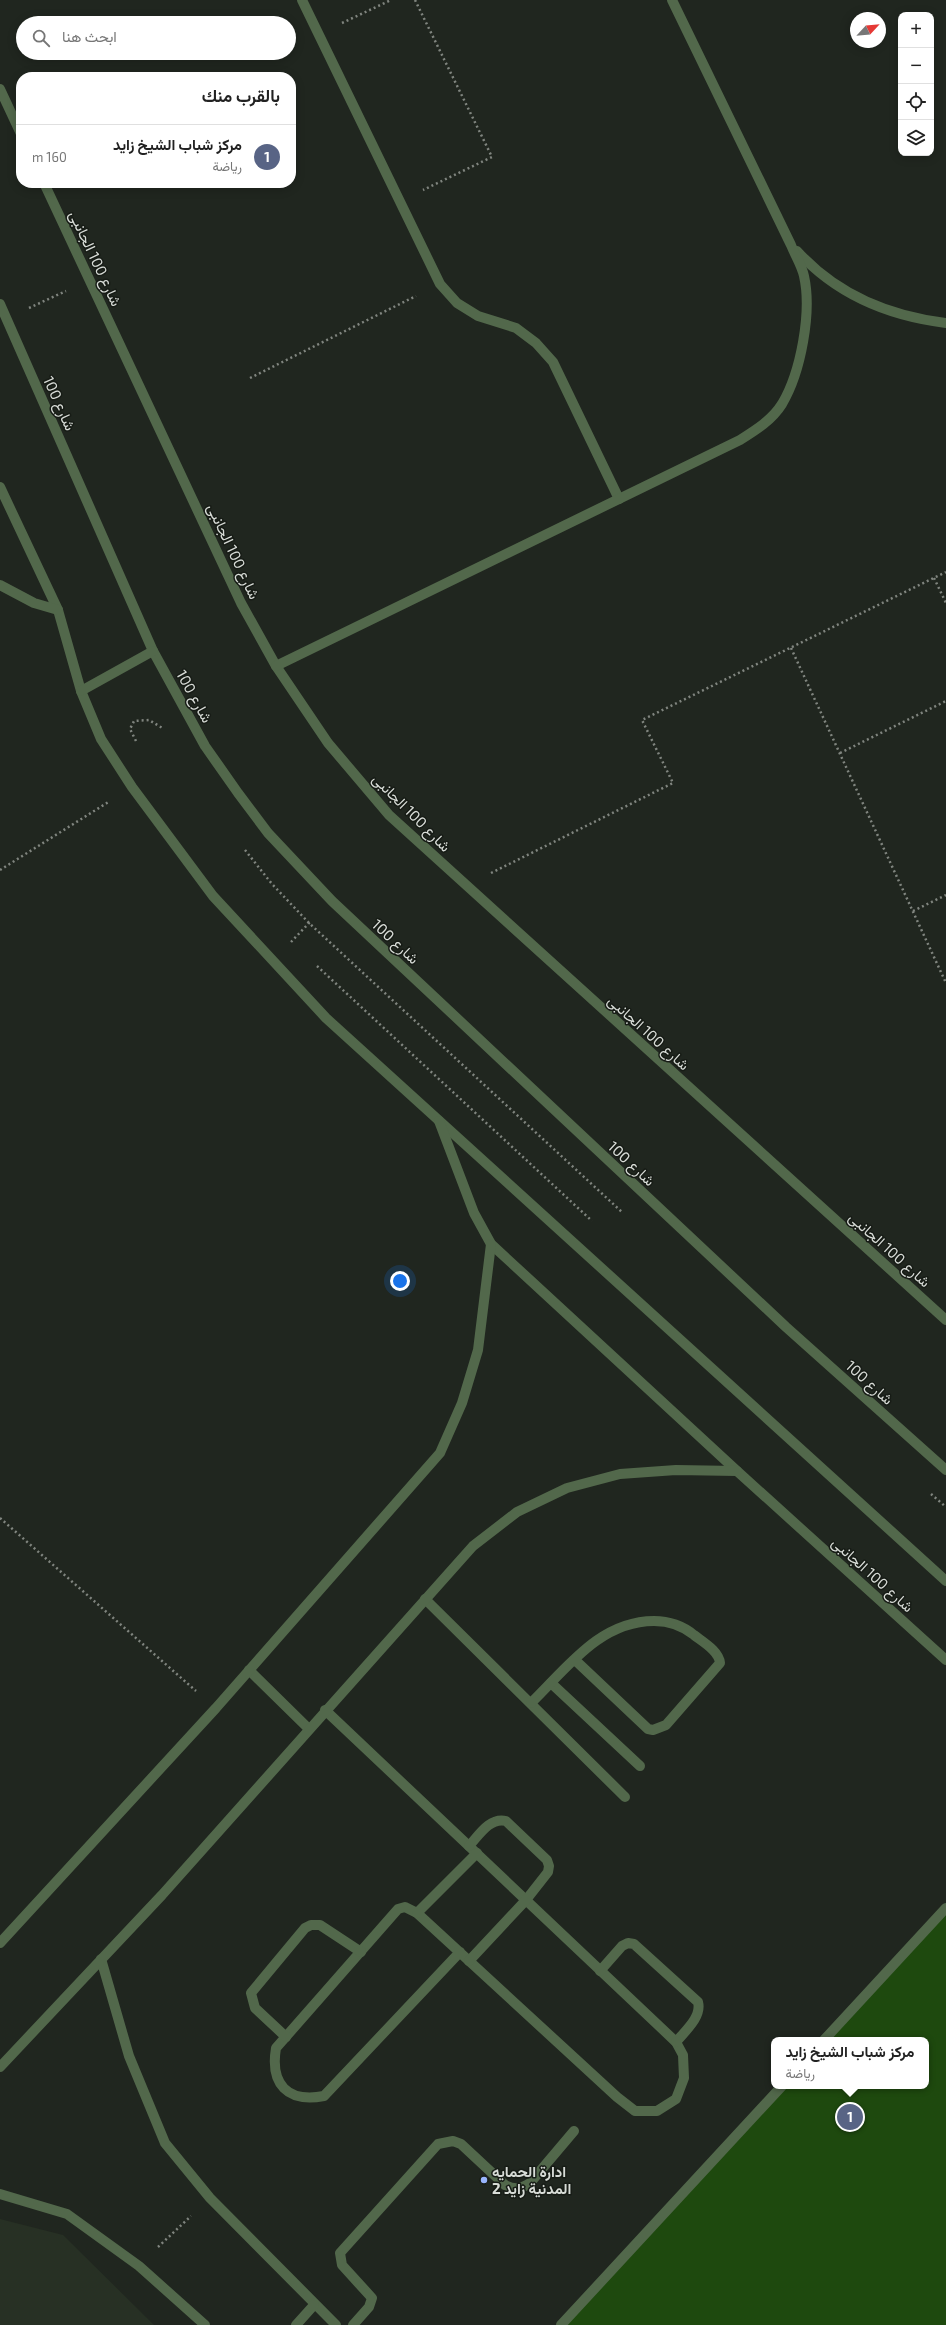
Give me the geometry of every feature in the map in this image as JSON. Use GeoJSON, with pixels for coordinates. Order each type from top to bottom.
{"type":"FeatureCollection","features":[{"type":"Feature","properties":{"kind":"street"},"geometry":{"type":"LineString","coordinates":[[302,0],[440,284],[457,303],[478,316],[516,328],[536,343],[553,362],[619,499]]}},
{"type":"Feature","properties":{"kind":"street"},"geometry":{"type":"LineString","coordinates":[[276,666],[740,440],[764,425],[782,404],[793,378],[804,340],[808,308],[804,276],[791,245],[672,0]]}},
{"type":"Feature","properties":{"kind":"street"},"geometry":{"type":"LineString","coordinates":[[0,89],[16,123]]}},
{"type":"Feature","properties":{"kind":"street","name":"شارع 100 الجانبى"},"geometry":{"type":"LineString","coordinates":[[46,188],[241,603],[276,666],[328,743],[389,815],[946,1320]]}},
{"type":"Feature","properties":{"kind":"street"},"geometry":{"type":"LineString","coordinates":[[791,245],[812,268],[838,287],[865,302],[916,319],[946,323]]}},
{"type":"Feature","properties":{"kind":"street","name":"شارع 100"},"geometry":{"type":"LineString","coordinates":[[0,304],[153,651],[205,746],[268,833],[332,901],[786,1327],[946,1470]]}},
{"type":"Feature","properties":{"kind":"street"},"geometry":{"type":"LineString","coordinates":[[0,487],[58,610],[81,691],[101,739],[132,787],[213,896],[326,1018],[946,1581]]}},
{"type":"Feature","properties":{"kind":"street"},"geometry":{"type":"LineString","coordinates":[[0,585],[34,603],[58,610]]}},
{"type":"Feature","properties":{"kind":"street"},"geometry":{"type":"LineString","coordinates":[[81,691],[153,651]]}},
{"type":"Feature","properties":{"kind":"street","name":"شارع 100 الجانبى"},"geometry":{"type":"LineString","coordinates":[[438,1119],[466,1193],[491,1244],[737,1472],[946,1660]]}},
{"type":"Feature","properties":{"kind":"street"},"geometry":{"type":"LineString","coordinates":[[0,1943],[216,1708],[440,1453],[462,1402],[478,1350],[491,1244]]}},
{"type":"Feature","properties":{"kind":"street"},"geometry":{"type":"LineString","coordinates":[[0,2067],[162,1895],[309,1728],[473,1546],[517,1512],[567,1488],[620,1474],[676,1470],[737,1472]]}},
{"type":"Feature","properties":{"kind":"street"},"geometry":{"type":"LineString","coordinates":[[425,1599],[625,1796]]}},
{"type":"Feature","properties":{"kind":"street"},"geometry":{"type":"LineString","coordinates":[[531,1703],[593,1642],[614,1628],[638,1621],[663,1621],[687,1629],[715,1653],[719,1658],[720,1663],[666,1725],[653,1730],[648,1729],[575,1660]]}},
{"type":"Feature","properties":{"kind":"street"},"geometry":{"type":"LineString","coordinates":[[249,1670],[309,1728]]}},
{"type":"Feature","properties":{"kind":"street"},"geometry":{"type":"LineString","coordinates":[[551,1683],[640,1766]]}},
{"type":"Feature","properties":{"kind":"street"},"geometry":{"type":"LineString","coordinates":[[326,1710],[676,2042],[683,2055],[684,2078],[676,2099],[657,2111],[635,2111],[617,2097],[460,1952],[417,1913],[405,1907],[398,1909],[276,2048],[273,2065],[278,2082],[291,2094],[307,2099],[324,2096],[460,1952]]}},
{"type":"Feature","properties":{"kind":"street"},"geometry":{"type":"LineString","coordinates":[[469,1846],[493,1822],[499,1819],[511,1826],[547,1860],[549,1866],[548,1872],[526,1900],[469,1961]]}},
{"type":"Feature","properties":{"kind":"street"},"geometry":{"type":"LineString","coordinates":[[417,1913],[477,1854]]}},
{"type":"Feature","properties":{"kind":"street"},"geometry":{"type":"LineString","coordinates":[[827,2037],[946,1908]]}},
{"type":"Feature","properties":{"kind":"street"},"geometry":{"type":"LineString","coordinates":[[286,2037],[255,2008],[251,1993],[305,1928],[311,1925],[320,1925],[361,1952]]}},
{"type":"Feature","properties":{"kind":"street"},"geometry":{"type":"LineString","coordinates":[[600,1971],[622,1946],[628,1943],[634,1944],[698,2002],[700,2009],[698,2015],[676,2042]]}},
{"type":"Feature","properties":{"kind":"street"},"geometry":{"type":"LineString","coordinates":[[101,1959],[129,2056],[166,2143],[210,2198],[314,2305],[336,2325]]}},
{"type":"Feature","properties":{"kind":"street"},"geometry":{"type":"LineString","coordinates":[[561,2325],[779,2089]]}},
{"type":"Feature","properties":{"kind":"street"},"geometry":{"type":"LineString","coordinates":[[353,2325],[369,2307],[372,2298],[342,2265],[340,2253],[438,2144],[453,2141],[460,2144],[505,2185],[513,2189],[523,2188],[530,2183],[574,2131]]}},
{"type":"Feature","properties":{"kind":"street"},"geometry":{"type":"LineString","coordinates":[[0,2194],[67,2214],[139,2266],[205,2325]]}},
{"type":"Feature","properties":{"kind":"street"},"geometry":{"type":"LineString","coordinates":[[296,2325],[314,2305]]}},
{"type":"Feature","properties":{"kind":"path"},"geometry":{"type":"LineString","coordinates":[[319,35],[390,0]]}},
{"type":"Feature","properties":{"kind":"path"},"geometry":{"type":"LineString","coordinates":[[400,202],[492,157],[415,0]]}},
{"type":"Feature","properties":{"kind":"path"},"geometry":{"type":"LineString","coordinates":[[7,319],[90,280]]}},
{"type":"Feature","properties":{"kind":"path"},"geometry":{"type":"LineString","coordinates":[[250,378],[440,284]]}},
{"type":"Feature","properties":{"kind":"path"},"geometry":{"type":"LineString","coordinates":[[465,885],[673,783],[642,720],[946,572]]}},
{"type":"Feature","properties":{"kind":"path"},"geometry":{"type":"LineString","coordinates":[[934,578],[946,603]]}},
{"type":"Feature","properties":{"kind":"path"},"geometry":{"type":"LineString","coordinates":[[791,648],[946,982]]}},
{"type":"Feature","properties":{"kind":"path"},"geometry":{"type":"LineString","coordinates":[[840,753],[946,701]]}},
{"type":"Feature","properties":{"kind":"path"},"geometry":{"type":"LineString","coordinates":[[139,748],[130,729],[134,721],[149,720],[163,728],[167,734]]}},
{"type":"Feature","properties":{"kind":"path"},"geometry":{"type":"LineString","coordinates":[[0,870],[132,787]]}},
{"type":"Feature","properties":{"kind":"path"},"geometry":{"type":"LineString","coordinates":[[242,846],[272,884],[310,923],[627,1216]]}},
{"type":"Feature","properties":{"kind":"path"},"geometry":{"type":"LineString","coordinates":[[913,911],[946,895]]}},
{"type":"Feature","properties":{"kind":"path"},"geometry":{"type":"LineString","coordinates":[[273,960],[332,901]]}},
{"type":"Feature","properties":{"kind":"path"},"geometry":{"type":"LineString","coordinates":[[285,937],[296,948]]}},
{"type":"Feature","properties":{"kind":"path"},"geometry":{"type":"LineString","coordinates":[[314,964],[594,1223]]}},
{"type":"Feature","properties":{"kind":"path"},"geometry":{"type":"LineString","coordinates":[[928,1491],[946,1507]]}},
{"type":"Feature","properties":{"kind":"path"},"geometry":{"type":"LineString","coordinates":[[0,1518],[216,1708]]}},
{"type":"Feature","properties":{"kind":"path"},"geometry":{"type":"LineString","coordinates":[[139,2266],[210,2198]]}},
{"type":"Feature","properties":{"kind":"shaded area"},"geometry":{"type":"Polygon","coordinates":[[[0,2219],[63,2235],[154,2325],[0,2325],[0,2219]]]}},
{"type":"Feature","properties":{"kind":"green space"},"geometry":{"type":"Polygon","coordinates":[[[946,1908],[946,2325],[561,2325],[779,2089],[929,2089],[929,2037],[827,2037],[946,1908]]]}},
{"type":"Feature","properties":{"kind":"place","name":"مركز شباب الشيخ زايد"},"geometry":{"type":"Point","coordinates":[850,2117]}},
{"type":"Feature","properties":{"kind":"place","name":"ادارة الحمايه المدنية زايد 2"},"geometry":{"type":"Point","coordinates":[484,2180]}}]}
